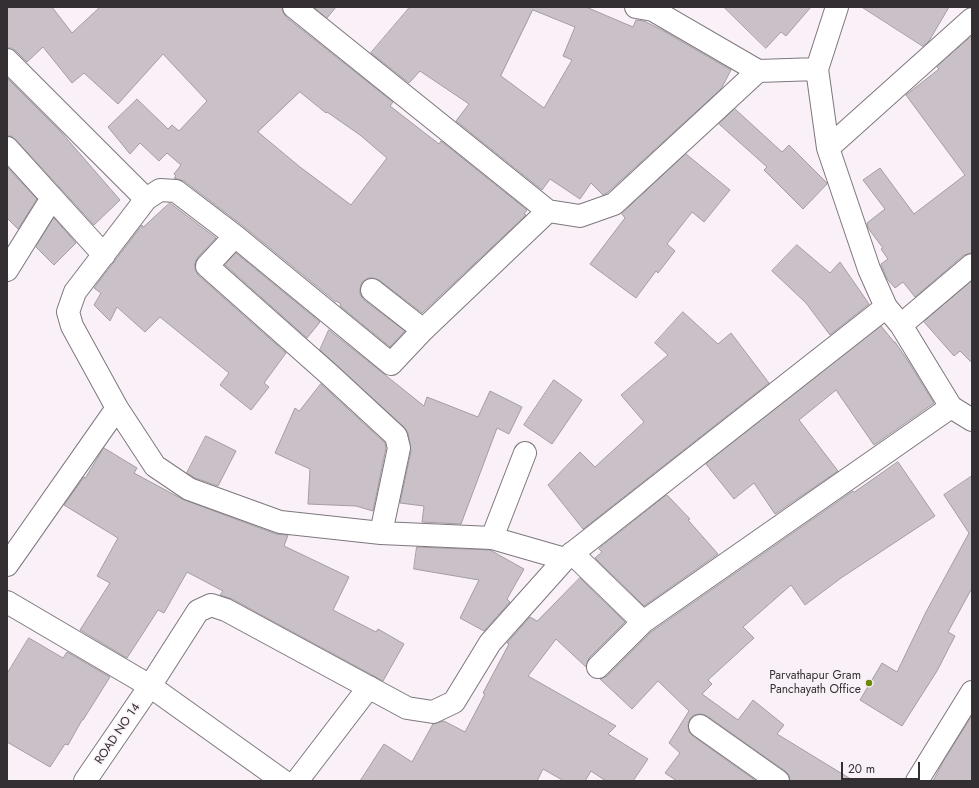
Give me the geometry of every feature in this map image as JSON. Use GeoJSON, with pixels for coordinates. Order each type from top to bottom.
{"type":"FeatureCollection","features":[{"type":"Feature","properties":{"kind":"street"},"geometry":{"type":"LineString","coordinates":[[294,7],[548,211],[580,216],[614,204],[758,71]]}},
{"type":"Feature","properties":{"kind":"street"},"geometry":{"type":"LineString","coordinates":[[837,7],[818,69],[828,148],[869,269],[886,307],[901,325],[951,407],[972,419]]}},
{"type":"Feature","properties":{"kind":"street"},"geometry":{"type":"LineString","coordinates":[[648,8],[758,71],[818,69]]}},
{"type":"Feature","properties":{"kind":"street"},"geometry":{"type":"LineString","coordinates":[[828,148],[972,19]]}},
{"type":"Feature","properties":{"kind":"street"},"geometry":{"type":"LineString","coordinates":[[7,60],[146,199]]}},
{"type":"Feature","properties":{"kind":"street"},"geometry":{"type":"LineString","coordinates":[[7,148],[104,255]]}},
{"type":"Feature","properties":{"kind":"street"},"geometry":{"type":"LineString","coordinates":[[548,211],[423,330],[391,364],[235,236],[176,191],[160,190],[146,199],[75,292],[68,312],[72,326],[117,408],[155,466],[189,489],[280,522],[381,533],[492,538],[569,556],[643,622]]}},
{"type":"Feature","properties":{"kind":"street"},"geometry":{"type":"LineString","coordinates":[[7,270],[52,198]]}},
{"type":"Feature","properties":{"kind":"street"},"geometry":{"type":"LineString","coordinates":[[235,236],[207,266],[326,371],[396,436],[399,448],[381,533]]}},
{"type":"Feature","properties":{"kind":"street"},"geometry":{"type":"LineString","coordinates":[[901,325],[972,265]]}},
{"type":"Feature","properties":{"kind":"street"},"geometry":{"type":"LineString","coordinates":[[372,290],[423,330]]}},
{"type":"Feature","properties":{"kind":"street"},"geometry":{"type":"LineString","coordinates":[[296,781],[370,686],[407,708],[433,712],[454,702],[490,643],[569,556],[886,307]]}},
{"type":"Feature","properties":{"kind":"street"},"geometry":{"type":"LineString","coordinates":[[598,667],[643,622],[951,407]]}},
{"type":"Feature","properties":{"kind":"street"},"geometry":{"type":"LineString","coordinates":[[7,565],[117,408]]}},
{"type":"Feature","properties":{"kind":"street"},"geometry":{"type":"LineString","coordinates":[[492,538],[525,453]]}},
{"type":"Feature","properties":{"kind":"street"},"geometry":{"type":"LineString","coordinates":[[7,602],[150,686],[283,781]]}},
{"type":"Feature","properties":{"kind":"street","name":"ROAD NO 14"},"geometry":{"type":"LineString","coordinates":[[85,781],[150,686],[198,611],[211,605],[226,610],[370,686]]}},
{"type":"Feature","properties":{"kind":"street"},"geometry":{"type":"LineString","coordinates":[[917,781],[972,692]]}},
{"type":"Feature","properties":{"kind":"street"},"geometry":{"type":"LineString","coordinates":[[700,726],[778,781]]}},
{"type":"Feature","properties":{"kind":"building"},"geometry":{"type":"Polygon","coordinates":[[[7,7],[52,7],[72,33],[100,7],[282,7],[286,17],[393,102],[390,106],[439,144],[441,141],[527,210],[524,214],[526,215],[422,313],[379,280],[368,278],[362,282],[360,294],[364,300],[405,331],[390,347],[340,306],[341,304],[336,302],[243,226],[184,181],[174,178],[176,176],[174,174],[181,165],[167,153],[159,161],[140,143],[130,154],[108,127],[137,99],[168,129],[172,125],[179,131],[207,101],[163,54],[118,104],[84,73],[72,83],[43,47],[27,62],[16,51],[11,48],[7,48],[7,7]],[[300,92],[258,132],[300,167],[351,205],[387,158],[360,135],[327,112],[326,113],[300,92]]]}},
{"type":"Feature","properties":{"kind":"building"},"geometry":{"type":"Polygon","coordinates":[[[314,7],[336,7],[327,18],[314,7]]]}},
{"type":"Feature","properties":{"kind":"building"},"geometry":{"type":"Polygon","coordinates":[[[410,7],[586,7],[633,27],[636,20],[644,21],[731,70],[721,89],[607,193],[603,195],[591,183],[580,199],[550,179],[542,190],[456,121],[469,104],[420,71],[409,83],[371,53],[410,7]],[[533,10],[501,76],[544,108],[572,60],[563,56],[575,27],[533,10]]]}},
{"type":"Feature","properties":{"kind":"building"},"geometry":{"type":"Polygon","coordinates":[[[724,7],[811,7],[786,36],[781,32],[766,48],[724,7]]]}},
{"type":"Feature","properties":{"kind":"building"},"geometry":{"type":"Polygon","coordinates":[[[862,7],[949,7],[929,41],[923,46],[862,7]]]}},
{"type":"Feature","properties":{"kind":"building"},"geometry":{"type":"Polygon","coordinates":[[[972,36],[972,253],[964,255],[915,297],[903,282],[895,288],[887,279],[881,264],[888,259],[881,249],[883,248],[868,228],[867,223],[885,209],[863,180],[880,168],[914,214],[965,175],[906,95],[939,69],[937,67],[972,36]]]}},
{"type":"Feature","properties":{"kind":"building"},"geometry":{"type":"Polygon","coordinates":[[[7,78],[61,132],[120,200],[94,225],[16,140],[11,136],[7,136],[7,78]]]}},
{"type":"Feature","properties":{"kind":"building"},"geometry":{"type":"Polygon","coordinates":[[[735,109],[782,152],[789,145],[827,183],[803,209],[764,170],[767,167],[719,124],[735,109]]]}},
{"type":"Feature","properties":{"kind":"building"},"geometry":{"type":"Polygon","coordinates":[[[686,154],[730,190],[704,222],[692,212],[667,244],[675,251],[658,273],[656,271],[636,298],[590,264],[625,218],[622,214],[686,154]]]}},
{"type":"Feature","properties":{"kind":"building"},"geometry":{"type":"Polygon","coordinates":[[[7,167],[37,199],[18,229],[7,218],[7,167]]]}},
{"type":"Feature","properties":{"kind":"building"},"geometry":{"type":"Polygon","coordinates":[[[170,203],[216,238],[198,257],[195,263],[195,269],[198,275],[286,353],[264,383],[269,387],[251,410],[220,385],[229,373],[160,317],[145,332],[117,307],[110,321],[94,305],[101,293],[94,288],[142,225],[143,227],[170,203]]]}},
{"type":"Feature","properties":{"kind":"building"},"geometry":{"type":"Polygon","coordinates":[[[54,218],[76,243],[54,265],[36,247],[54,218]]]}},
{"type":"Feature","properties":{"kind":"building"},"geometry":{"type":"Polygon","coordinates":[[[797,245],[830,273],[840,262],[869,304],[830,335],[806,303],[772,271],[797,245]]]}},
{"type":"Feature","properties":{"kind":"building"},"geometry":{"type":"Polygon","coordinates":[[[236,253],[320,322],[307,338],[225,265],[236,253]]]}},
{"type":"Feature","properties":{"kind":"building"},"geometry":{"type":"Polygon","coordinates":[[[972,281],[972,363],[960,351],[954,356],[924,322],[972,281]]]}},
{"type":"Feature","properties":{"kind":"building"},"geometry":{"type":"Polygon","coordinates":[[[683,312],[718,344],[731,333],[769,383],[583,529],[548,485],[580,452],[595,467],[644,422],[621,395],[668,355],[655,343],[683,312]]]}},
{"type":"Feature","properties":{"kind":"building"},"geometry":{"type":"Polygon","coordinates":[[[881,326],[895,342],[934,403],[874,445],[836,390],[799,420],[838,471],[775,514],[754,483],[734,499],[706,464],[881,326]]]}},
{"type":"Feature","properties":{"kind":"building"},"geometry":{"type":"Polygon","coordinates":[[[329,330],[424,406],[427,397],[478,417],[490,391],[522,407],[509,434],[497,428],[461,524],[422,522],[424,506],[400,503],[411,451],[408,433],[404,427],[320,350],[329,330]]]}},
{"type":"Feature","properties":{"kind":"building"},"geometry":{"type":"Polygon","coordinates":[[[554,380],[582,400],[552,444],[524,425],[554,380]]]}},
{"type":"Feature","properties":{"kind":"building"},"geometry":{"type":"Polygon","coordinates":[[[321,384],[385,443],[386,448],[373,511],[356,506],[308,504],[310,469],[275,453],[295,408],[299,411],[321,384]]]}},
{"type":"Feature","properties":{"kind":"building"},"geometry":{"type":"Polygon","coordinates":[[[206,436],[236,451],[218,486],[195,478],[187,473],[206,436]]]}},
{"type":"Feature","properties":{"kind":"building"},"geometry":{"type":"Polygon","coordinates":[[[104,448],[137,468],[134,473],[182,499],[276,534],[288,535],[284,546],[349,577],[333,610],[376,632],[378,629],[404,644],[383,681],[232,599],[220,595],[223,591],[187,572],[164,613],[158,610],[127,658],[80,630],[110,583],[97,576],[118,538],[64,505],[84,477],[85,478],[104,448]]]}},
{"type":"Feature","properties":{"kind":"building"},"geometry":{"type":"Polygon","coordinates":[[[898,462],[935,516],[841,578],[805,605],[791,585],[743,627],[754,638],[708,680],[712,684],[702,694],[738,720],[753,700],[784,725],[777,734],[854,781],[790,781],[789,775],[785,771],[707,716],[701,714],[694,715],[690,719],[688,725],[689,732],[756,781],[677,781],[665,773],[680,753],[669,743],[689,711],[658,681],[632,709],[600,679],[607,676],[651,632],[853,491],[854,492],[898,462]]]}},
{"type":"Feature","properties":{"kind":"building"},"geometry":{"type":"Polygon","coordinates":[[[972,476],[972,588],[948,632],[955,636],[937,671],[902,726],[860,700],[882,663],[897,672],[926,612],[969,533],[944,495],[972,476]]]}},
{"type":"Feature","properties":{"kind":"building"},"geometry":{"type":"Polygon","coordinates":[[[667,495],[690,519],[688,520],[718,554],[644,606],[595,558],[602,552],[599,549],[667,495]]]}},
{"type":"Feature","properties":{"kind":"building"},"geometry":{"type":"Polygon","coordinates":[[[417,547],[490,550],[524,569],[507,599],[510,602],[484,631],[460,618],[479,580],[414,569],[417,547]]]}},
{"type":"Feature","properties":{"kind":"building"},"geometry":{"type":"Polygon","coordinates":[[[580,578],[625,622],[589,658],[586,667],[556,639],[528,676],[616,726],[608,734],[648,759],[633,781],[606,781],[591,771],[585,781],[564,781],[543,769],[537,781],[360,781],[384,744],[412,762],[433,724],[444,721],[465,732],[485,694],[483,693],[509,644],[507,643],[530,617],[537,621],[580,578]]]}},
{"type":"Feature","properties":{"kind":"building"},"geometry":{"type":"Polygon","coordinates":[[[29,638],[63,658],[67,652],[110,677],[82,720],[68,745],[65,744],[50,767],[7,742],[7,674],[29,638]]]}},
{"type":"Feature","properties":{"kind":"building"},"geometry":{"type":"Polygon","coordinates":[[[972,716],[972,781],[933,781],[943,762],[972,716]]]}},
{"type":"Feature","properties":{"kind":"place","name":"Parvathapur Gram Panchayath Office"},"geometry":{"type":"Point","coordinates":[869,683]}}]}
